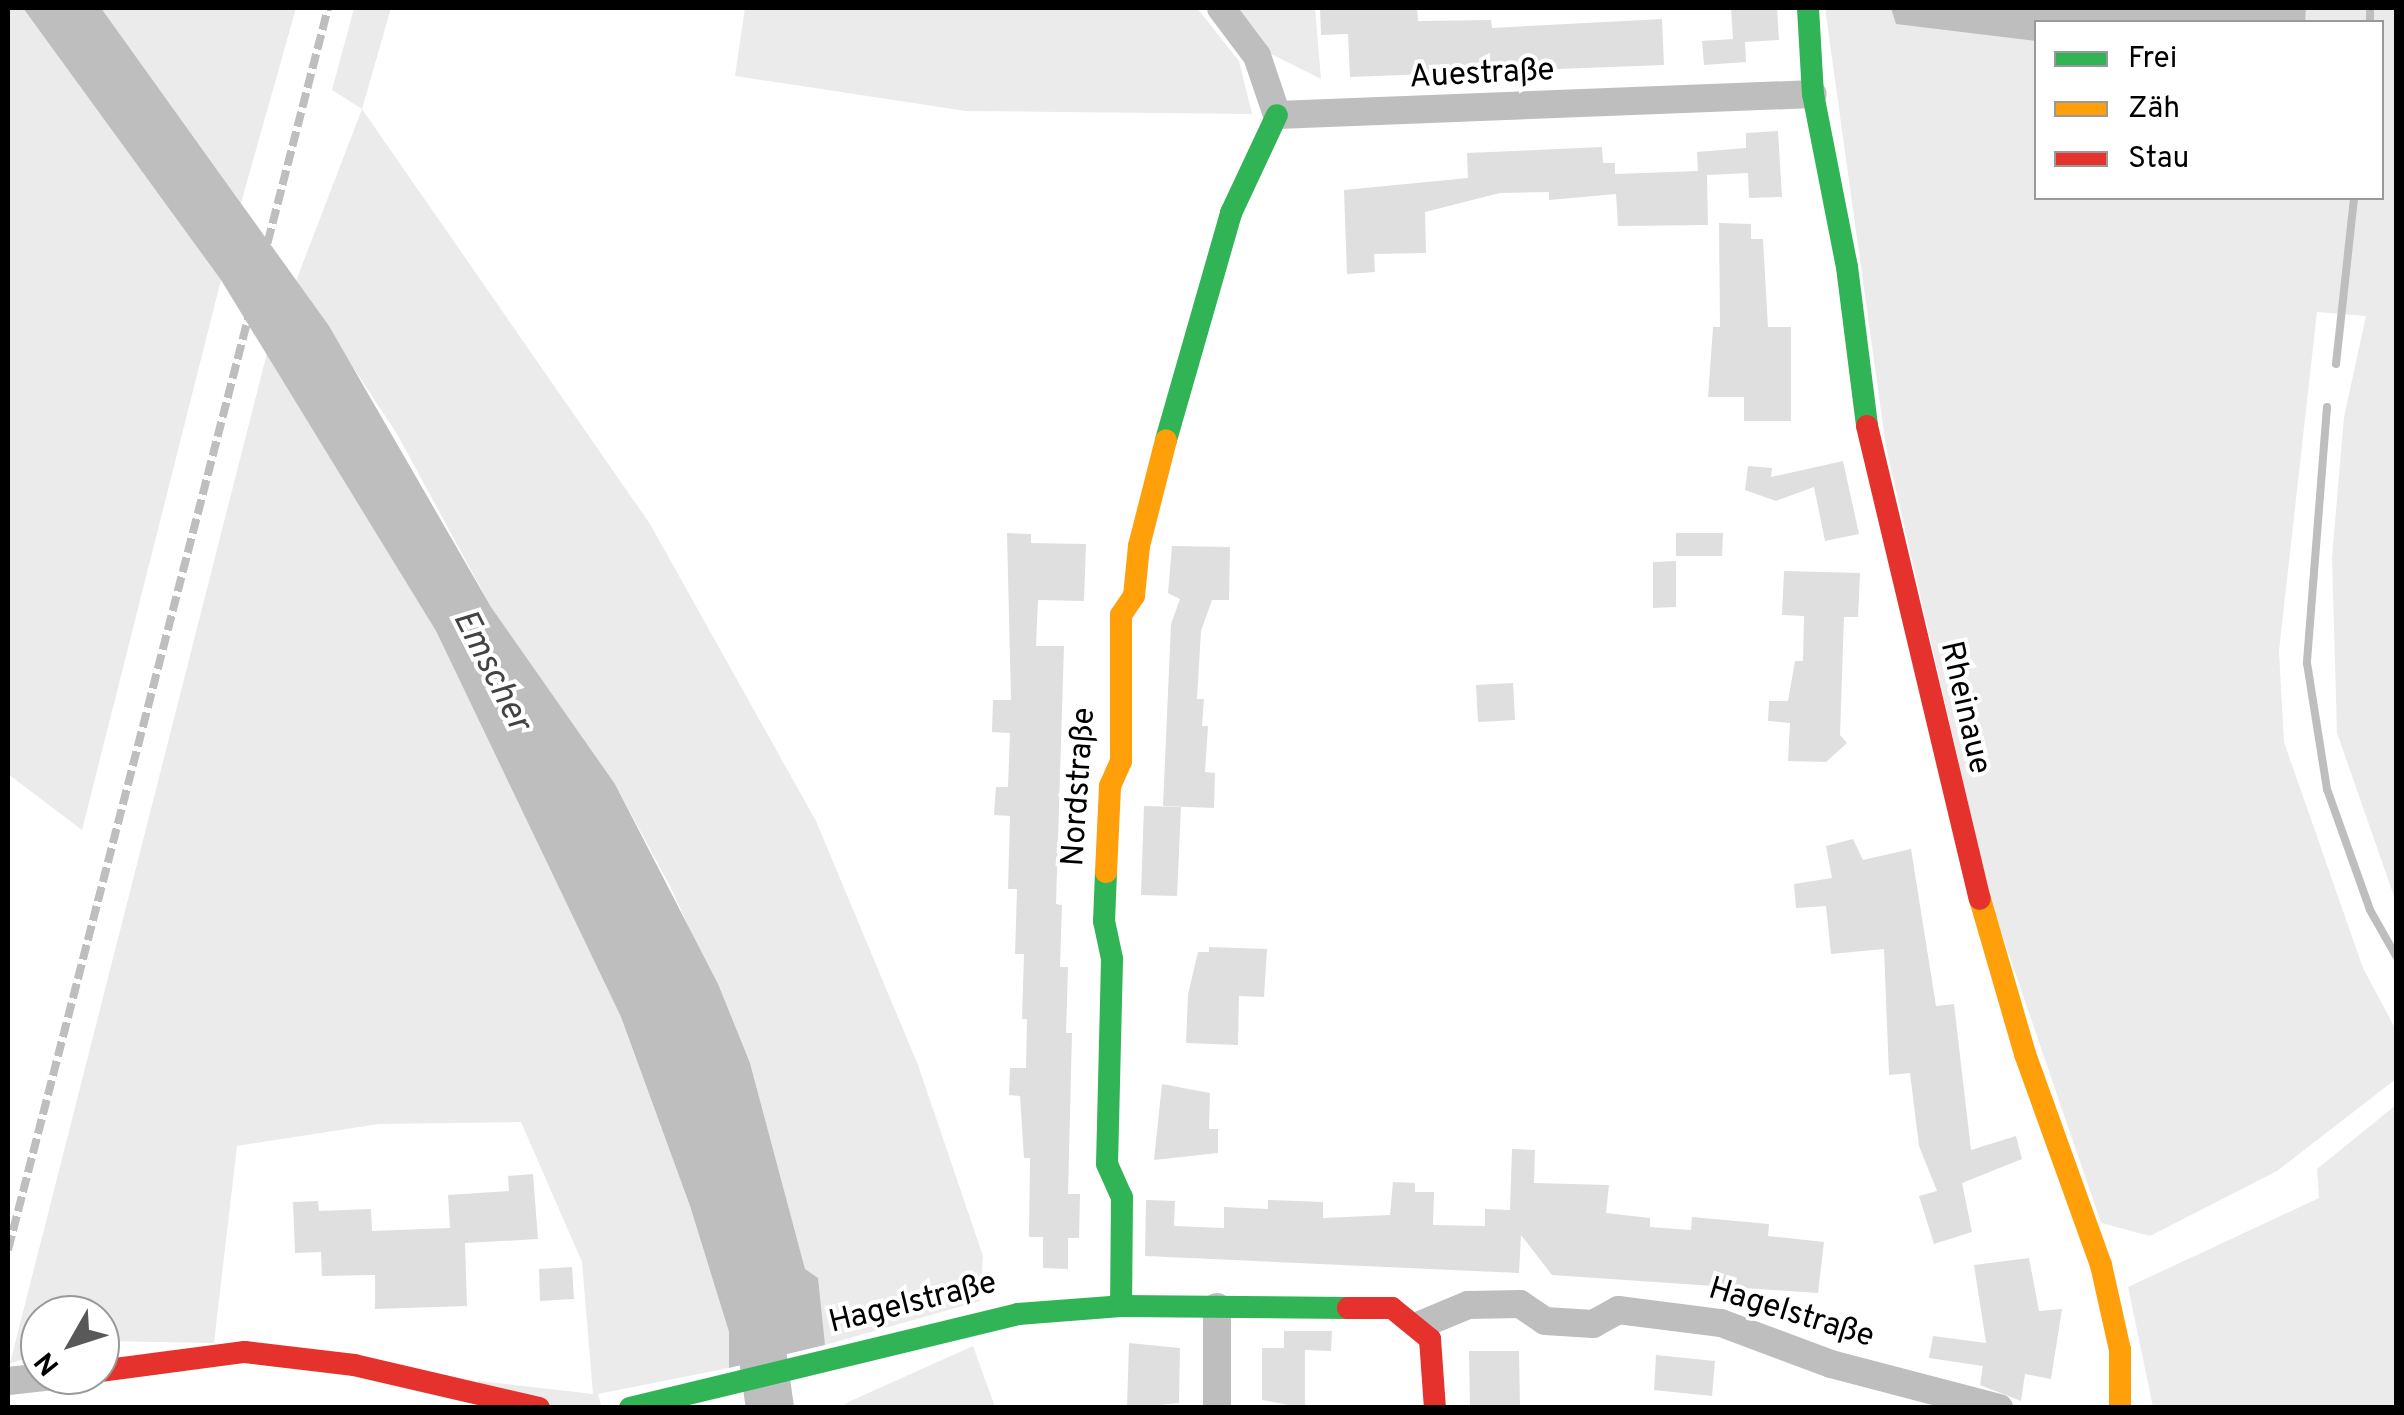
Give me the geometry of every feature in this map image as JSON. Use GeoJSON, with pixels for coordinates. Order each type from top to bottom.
{"type":"FeatureCollection","features":[{"type":"Feature","properties":{"kind":"street"},"geometry":{"type":"LineString","coordinates":[[1221,8],[1258,56],[1277,115]]}},
{"type":"Feature","properties":{"kind":"street","name":"Rheinaue"},"geometry":{"type":"LineString","coordinates":[[1808,8],[1814,94],[1847,267],[1869,439],[1957,822],[2025,1054],[2101,1265],[2120,1350],[2120,1408]]}},
{"type":"Feature","properties":{"kind":"street","name":"Auestraße"},"geometry":{"type":"LineString","coordinates":[[1277,115],[1814,94]]}},
{"type":"Feature","properties":{"kind":"street","name":"Nordstraße"},"geometry":{"type":"LineString","coordinates":[[1121,1306],[1122,1197],[1107,1164],[1112,960],[1104,921],[1110,786],[1121,760],[1116,680],[1121,616],[1134,596],[1140,546],[1199,307],[1231,212],[1277,115]]}},
{"type":"Feature","properties":{"kind":"street","name":"Hagelstraße"},"geometry":{"type":"LineString","coordinates":[[630,1408],[1018,1314],[1121,1306],[1392,1308],[1420,1325],[1468,1305],[1520,1304],[1545,1321],[1593,1324],[1618,1310],[1721,1323],[1831,1364],[1999,1408]]}},
{"type":"Feature","properties":{"kind":"street"},"geometry":{"type":"LineString","coordinates":[[1217,1307],[1217,1408]]}},
{"type":"Feature","properties":{"kind":"street"},"geometry":{"type":"LineString","coordinates":[[1420,1325],[1430,1339],[1435,1408]]}},
{"type":"Feature","properties":{"kind":"street"},"geometry":{"type":"LineString","coordinates":[[120,1368],[245,1352],[354,1365],[539,1408]]}},
{"type":"Feature","properties":{"kind":"shaded area"},"geometry":{"type":"Polygon","coordinates":[[[8,8],[23,8],[221,280],[82,830],[8,774],[8,8]]]}},
{"type":"Feature","properties":{"kind":"shaded area"},"geometry":{"type":"Polygon","coordinates":[[[101,8],[296,8],[241,203],[101,8]]]}},
{"type":"Feature","properties":{"kind":"shaded area"},"geometry":{"type":"Polygon","coordinates":[[[354,8],[391,8],[362,109],[332,90],[354,8]]]}},
{"type":"Feature","properties":{"kind":"shaded area"},"geometry":{"type":"Polygon","coordinates":[[[745,8],[1197,8],[1239,61],[1252,114],[966,111],[735,76],[745,8]]]}},
{"type":"Feature","properties":{"kind":"shaded area"},"geometry":{"type":"Polygon","coordinates":[[[1235,8],[1315,8],[1321,79],[1267,52],[1235,8]]]}},
{"type":"Feature","properties":{"kind":"shaded area"},"geometry":{"type":"Polygon","coordinates":[[[1825,8],[2396,8],[2396,902],[2337,733],[2332,557],[2344,417],[2366,316],[2317,312],[2279,651],[2284,742],[2363,968],[2396,1030],[2396,1079],[2277,1171],[2150,1236],[2101,1223],[1991,902],[1886,447],[1825,8]]]}},
{"type":"Feature","properties":{"kind":"shaded area"},"geometry":{"type":"Polygon","coordinates":[[[362,109],[650,524],[816,821],[918,1065],[983,1256],[980,1301],[825,1345],[750,1063],[671,888],[615,784],[491,607],[397,434],[296,281],[362,109]]]}},
{"type":"Feature","properties":{"kind":"shaded area"},"geometry":{"type":"Polygon","coordinates":[[[267,353],[436,631],[621,1017],[690,1206],[729,1332],[729,1368],[598,1394],[602,1408],[478,1407],[479,1381],[593,1394],[582,1262],[521,1122],[379,1124],[237,1146],[214,1343],[120,1341],[120,1295],[27,1295],[267,353]]]}},
{"type":"Feature","properties":{"kind":"shaded area"},"geometry":{"type":"Polygon","coordinates":[[[2396,1105],[2396,1407],[2153,1407],[2128,1287],[2319,1198],[2317,1169],[2396,1105]]]}},
{"type":"Feature","properties":{"kind":"shaded area"},"geometry":{"type":"Polygon","coordinates":[[[20,1324],[20,1360],[10,1363],[20,1324]]]}},
{"type":"Feature","properties":{"kind":"shaded area"},"geometry":{"type":"Polygon","coordinates":[[[973,1346],[995,1407],[844,1407],[846,1403],[973,1346]]]}},
{"type":"Feature","properties":{"kind":"water"},"geometry":{"type":"Polygon","coordinates":[[[23,8],[101,8],[329,326],[491,607],[615,784],[718,984],[750,1063],[805,1269],[818,1278],[825,1345],[729,1368],[729,1332],[690,1206],[621,1017],[436,631],[221,280],[23,8]]]}},
{"type":"Feature","properties":{"kind":"water"},"geometry":{"type":"Polygon","coordinates":[[[1891,8],[2306,8],[2305,20],[2034,20],[2034,41],[1896,24],[1891,8]]]}},
{"type":"Feature","properties":{"kind":"building"},"geometry":{"type":"Polygon","coordinates":[[[1320,8],[1417,8],[1418,21],[1491,20],[1492,28],[1662,19],[1664,65],[1350,77],[1348,34],[1321,35],[1320,8]]]}},
{"type":"Feature","properties":{"kind":"building"},"geometry":{"type":"Polygon","coordinates":[[[1731,8],[1777,8],[1779,40],[1745,42],[1746,62],[1704,65],[1702,41],[1733,39],[1731,8]]]}},
{"type":"Feature","properties":{"kind":"building"},"geometry":{"type":"Polygon","coordinates":[[[1778,131],[1782,197],[1749,198],[1748,173],[1707,175],[1708,225],[1618,226],[1616,194],[1549,200],[1549,192],[1500,193],[1425,212],[1426,253],[1374,254],[1375,272],[1347,274],[1344,190],[1468,178],[1467,153],[1602,147],[1603,163],[1615,163],[1615,174],[1698,171],[1697,152],[1746,148],[1746,133],[1778,131]]]}},
{"type":"Feature","properties":{"kind":"building"},"geometry":{"type":"Polygon","coordinates":[[[1719,223],[1751,224],[1751,239],[1763,239],[1768,327],[1791,327],[1791,421],[1744,421],[1744,397],[1708,397],[1713,327],[1720,327],[1719,223]]]}},
{"type":"Feature","properties":{"kind":"building"},"geometry":{"type":"Polygon","coordinates":[[[1843,461],[1859,534],[1825,541],[1814,487],[1776,501],[1745,490],[1748,466],[1772,468],[1771,477],[1843,461]]]}},
{"type":"Feature","properties":{"kind":"building"},"geometry":{"type":"Polygon","coordinates":[[[1007,533],[1031,534],[1031,543],[1086,544],[1084,601],[1038,600],[1036,646],[1064,646],[1056,904],[1062,905],[1060,967],[1068,967],[1066,1033],[1072,1033],[1068,1194],[1080,1194],[1079,1238],[1068,1238],[1068,1269],[1043,1268],[1043,1237],[1029,1237],[1030,1158],[1024,1158],[1020,1096],[1009,1095],[1010,1068],[1026,1068],[1027,1019],[1022,1019],[1024,954],[1015,954],[1017,889],[1008,889],[1010,816],[994,815],[996,787],[1008,787],[1010,733],[992,732],[993,700],[1011,700],[1007,533]]]}},
{"type":"Feature","properties":{"kind":"building"},"geometry":{"type":"Polygon","coordinates":[[[1676,533],[1723,533],[1722,556],[1676,556],[1676,533]]]}},
{"type":"Feature","properties":{"kind":"building"},"geometry":{"type":"Polygon","coordinates":[[[1172,546],[1230,547],[1229,600],[1212,600],[1201,631],[1197,699],[1204,699],[1202,726],[1208,726],[1205,772],[1215,773],[1214,808],[1163,806],[1171,624],[1180,599],[1168,593],[1172,546]]]}},
{"type":"Feature","properties":{"kind":"building"},"geometry":{"type":"Polygon","coordinates":[[[1676,561],[1676,607],[1653,608],[1653,562],[1676,561]]]}},
{"type":"Feature","properties":{"kind":"building"},"geometry":{"type":"Polygon","coordinates":[[[1784,571],[1860,573],[1858,617],[1844,617],[1840,735],[1847,743],[1826,762],[1788,761],[1790,723],[1768,721],[1769,701],[1788,701],[1795,661],[1803,661],[1804,616],[1782,615],[1784,571]]]}},
{"type":"Feature","properties":{"kind":"building"},"geometry":{"type":"Polygon","coordinates":[[[1513,683],[1515,720],[1478,722],[1476,685],[1513,683]]]}},
{"type":"Feature","properties":{"kind":"building"},"geometry":{"type":"Polygon","coordinates":[[[1144,806],[1181,807],[1177,896],[1141,895],[1144,806]]]}},
{"type":"Feature","properties":{"kind":"building"},"geometry":{"type":"Polygon","coordinates":[[[1853,839],[1863,860],[1911,849],[1936,1006],[1954,1004],[1971,1150],[2016,1136],[2022,1159],[1962,1183],[1972,1232],[1934,1244],[1919,1196],[1937,1191],[1919,1146],[1910,1073],[1889,1075],[1884,949],[1831,954],[1826,906],[1796,908],[1794,884],[1832,878],[1826,846],[1853,839]]]}},
{"type":"Feature","properties":{"kind":"building"},"geometry":{"type":"Polygon","coordinates":[[[1209,947],[1267,949],[1264,997],[1239,996],[1238,1045],[1186,1043],[1188,994],[1198,952],[1209,952],[1209,947]]]}},
{"type":"Feature","properties":{"kind":"building"},"geometry":{"type":"Polygon","coordinates":[[[1162,1084],[1210,1093],[1209,1129],[1218,1129],[1218,1153],[1154,1160],[1162,1084]]]}},
{"type":"Feature","properties":{"kind":"building"},"geometry":{"type":"Polygon","coordinates":[[[1512,1149],[1535,1150],[1534,1183],[1609,1185],[1606,1213],[1650,1218],[1650,1227],[1691,1230],[1692,1217],[1769,1224],[1768,1236],[1824,1242],[1818,1293],[1552,1275],[1521,1235],[1519,1273],[1145,1256],[1146,1200],[1175,1201],[1174,1226],[1224,1228],[1224,1207],[1268,1209],[1268,1200],[1323,1202],[1323,1218],[1390,1215],[1393,1182],[1415,1183],[1415,1192],[1434,1192],[1433,1225],[1485,1226],[1485,1209],[1510,1210],[1512,1149]]]}},
{"type":"Feature","properties":{"kind":"building"},"geometry":{"type":"Polygon","coordinates":[[[533,1174],[538,1239],[465,1243],[467,1306],[375,1309],[375,1275],[322,1276],[321,1252],[295,1253],[293,1202],[318,1201],[319,1211],[371,1209],[372,1231],[450,1228],[448,1195],[509,1191],[508,1176],[533,1174]]]}},
{"type":"Feature","properties":{"kind":"building"},"geometry":{"type":"Polygon","coordinates":[[[2029,1258],[2039,1311],[2062,1309],[2051,1379],[2025,1374],[2021,1401],[1980,1385],[1983,1366],[1929,1358],[1933,1336],[1986,1343],[1974,1265],[2029,1258]]]}},
{"type":"Feature","properties":{"kind":"building"},"geometry":{"type":"Polygon","coordinates":[[[572,1267],[574,1299],[540,1301],[539,1269],[572,1267]]]}},
{"type":"Feature","properties":{"kind":"building"},"geometry":{"type":"Polygon","coordinates":[[[1284,1331],[1332,1331],[1331,1351],[1305,1350],[1305,1408],[1262,1400],[1262,1348],[1284,1348],[1284,1331]]]}},
{"type":"Feature","properties":{"kind":"building"},"geometry":{"type":"Polygon","coordinates":[[[1129,1343],[1180,1348],[1179,1403],[1127,1408],[1129,1343]]]}},
{"type":"Feature","properties":{"kind":"building"},"geometry":{"type":"Polygon","coordinates":[[[1469,1351],[1519,1351],[1520,1406],[1470,1407],[1469,1351]]]}},
{"type":"Feature","properties":{"kind":"building"},"geometry":{"type":"Polygon","coordinates":[[[1656,1355],[1715,1361],[1712,1396],[1654,1390],[1656,1355]]]}},
{"type":"Feature","properties":{"kind":"waterway"},"geometry":{"type":"LineString","coordinates":[[2370,8],[2370,20]]}},
{"type":"Feature","properties":{"kind":"waterway"},"geometry":{"type":"LineString","coordinates":[[2336,364],[2354,200]]}},
{"type":"Feature","properties":{"kind":"waterway"},"geometry":{"type":"LineString","coordinates":[[2327,407],[2307,663],[2327,789],[2370,910],[2396,956]]}},
{"type":"Feature","properties":{"kind":"waterway","name":"Emscher"},"geometry":{"type":"LineString","coordinates":[[759,1331],[770,1408]]}},
{"type":"Feature","properties":{"kind":"railway"},"geometry":{"type":"LineString","coordinates":[[8,1250],[328,8]]}},
{"type":"Feature","properties":{"kind":"traffic: fast"},"geometry":{"type":"LineString","coordinates":[[1808,8],[1813,94],[1847,267],[1867,426]]}},
{"type":"Feature","properties":{"kind":"traffic: fast"},"geometry":{"type":"LineString","coordinates":[[1166,440],[1231,213],[1277,115]]}},
{"type":"Feature","properties":{"kind":"traffic: fast"},"geometry":{"type":"LineString","coordinates":[[1106,872],[1104,921],[1112,960],[1107,1164],[1122,1197],[1121,1306]]}},
{"type":"Feature","properties":{"kind":"traffic: fast"},"geometry":{"type":"LineString","coordinates":[[630,1408],[1018,1314],[1121,1306],[1348,1308]]}},
{"type":"Feature","properties":{"kind":"traffic: slow"},"geometry":{"type":"LineString","coordinates":[[1106,872],[1110,786],[1121,761],[1121,615],[1134,596],[1139,546],[1166,440]]}},
{"type":"Feature","properties":{"kind":"traffic: slow"},"geometry":{"type":"LineString","coordinates":[[1980,899],[2025,1054],[2101,1265],[2120,1350],[2120,1408]]}},
{"type":"Feature","properties":{"kind":"traffic: jam"},"geometry":{"type":"LineString","coordinates":[[1867,426],[1980,899]]}},
{"type":"Feature","properties":{"kind":"traffic: jam"},"geometry":{"type":"LineString","coordinates":[[1348,1308],[1392,1308],[1430,1339],[1435,1408]]}},
{"type":"Feature","properties":{"kind":"traffic: jam"},"geometry":{"type":"LineString","coordinates":[[120,1368],[245,1352],[354,1365],[539,1408]]}}]}
